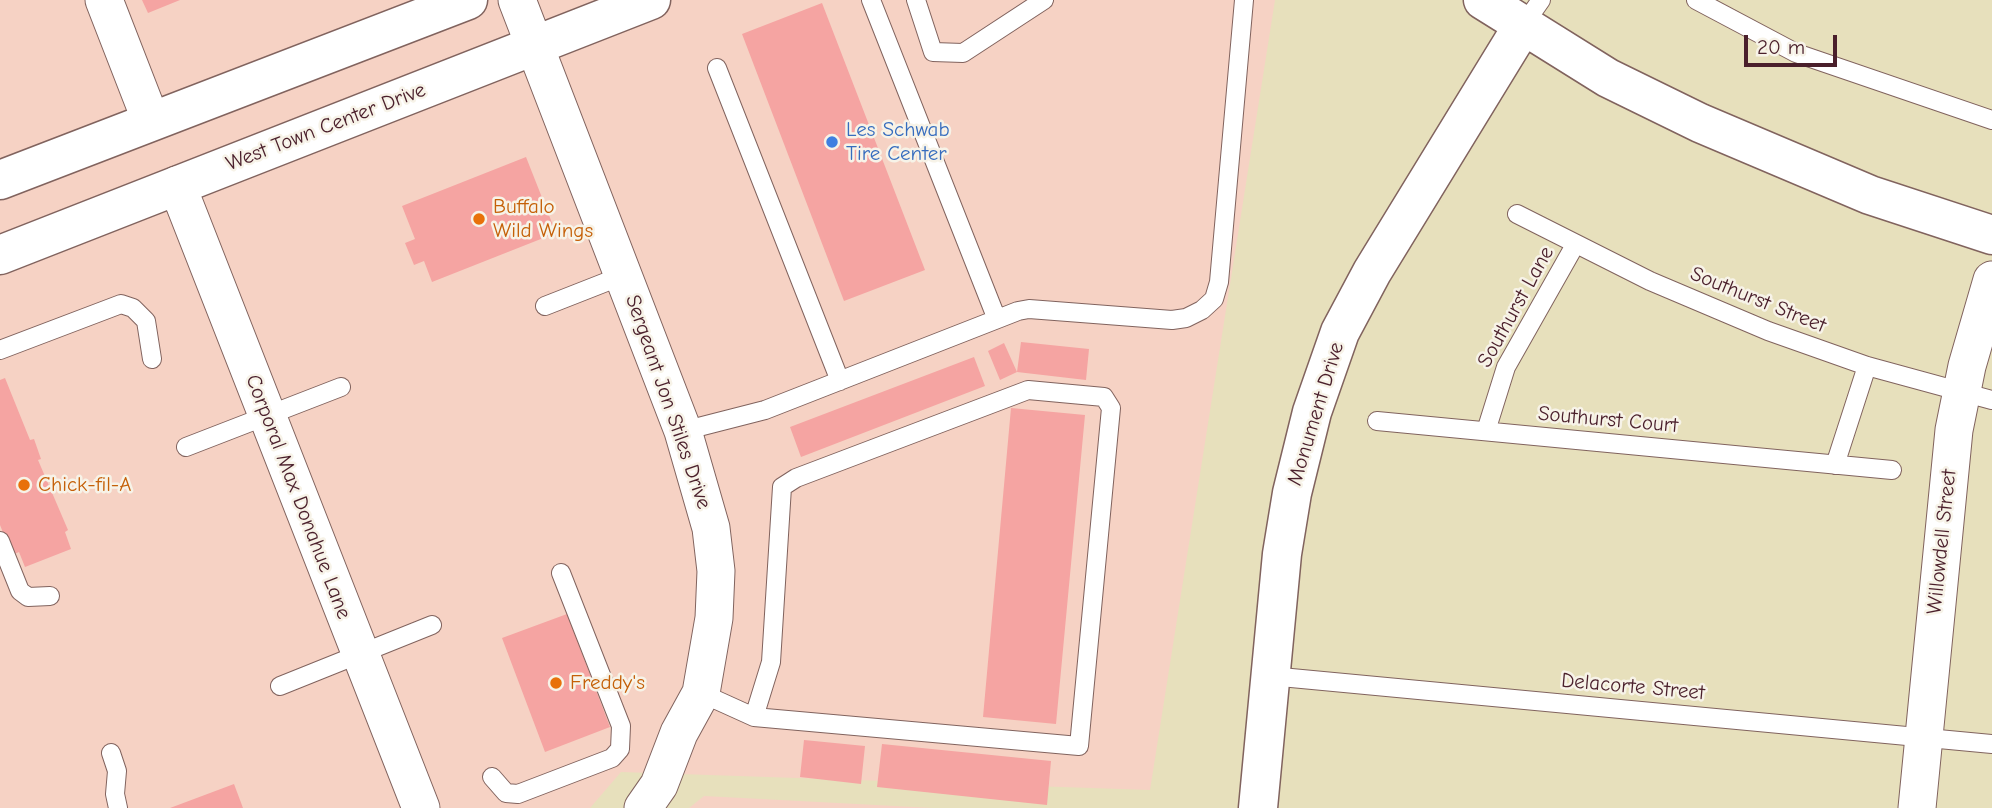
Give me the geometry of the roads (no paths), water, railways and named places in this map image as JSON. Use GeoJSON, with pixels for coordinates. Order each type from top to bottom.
{"type":"FeatureCollection","features":[{"type":"Feature","properties":{"kind":"street"},"geometry":{"type":"LineString","coordinates":[[104,0],[151,121]]}},
{"type":"Feature","properties":{"kind":"street"},"geometry":{"type":"LineString","coordinates":[[0,180],[468,0]]}},
{"type":"Feature","properties":{"kind":"street","name":"Sergeant Jon Stiles Drive"},"geometry":{"type":"LineString","coordinates":[[517,0],[683,431],[711,528],[716,571],[714,618],[701,693],[679,733],[659,785],[643,808]]}},
{"type":"Feature","properties":{"kind":"street","name":"West Town Center Drive"},"geometry":{"type":"LineString","coordinates":[[0,255],[652,0]]}},
{"type":"Feature","properties":{"kind":"street"},"geometry":{"type":"LineString","coordinates":[[1483,0],[1532,13],[1653,101],[1795,165],[1870,195],[1992,235]]}},
{"type":"Feature","properties":{"kind":"street","name":"Monument Drive"},"geometry":{"type":"LineString","coordinates":[[1258,808],[1270,676],[1292,493],[1308,424],[1331,355],[1386,247],[1532,13]]}},
{"type":"Feature","properties":{"kind":"street","name":"Corporal Max Donahue Lane"},"geometry":{"type":"LineString","coordinates":[[177,185],[421,808]]}},
{"type":"Feature","properties":{"kind":"street","name":"Willowdell Street"},"geometry":{"type":"LineString","coordinates":[[1917,808],[1944,513],[1977,396],[1992,280]]}},
{"type":"Feature","properties":{"kind":"lane"},"geometry":{"type":"LineString","coordinates":[[871,0],[996,317]]}},
{"type":"Feature","properties":{"kind":"lane"},"geometry":{"type":"LineString","coordinates":[[916,0],[933,52],[964,52],[982,43],[1044,0]]}},
{"type":"Feature","properties":{"kind":"lane"},"geometry":{"type":"LineString","coordinates":[[683,431],[765,410],[996,317],[1029,309],[1131,317],[1186,318],[1202,310],[1214,299],[1219,282],[1244,0]]}},
{"type":"Feature","properties":{"kind":"lane"},"geometry":{"type":"LineString","coordinates":[[1696,0],[1796,53],[1992,120]]}},
{"type":"Feature","properties":{"kind":"lane"},"geometry":{"type":"LineString","coordinates":[[717,68],[840,381]]}},
{"type":"Feature","properties":{"kind":"lane","name":"Southurst Street"},"geometry":{"type":"LineString","coordinates":[[1517,214],[1575,245],[1727,314],[1867,366],[1977,396]]}},
{"type":"Feature","properties":{"kind":"lane","name":"Southurst Lane"},"geometry":{"type":"LineString","coordinates":[[1486,431],[1506,367],[1575,245]]}},
{"type":"Feature","properties":{"kind":"lane"},"geometry":{"type":"LineString","coordinates":[[545,306],[624,275]]}},
{"type":"Feature","properties":{"kind":"lane"},"geometry":{"type":"LineString","coordinates":[[0,350],[121,304],[133,308],[146,321],[152,359]]}},
{"type":"Feature","properties":{"kind":"lane"},"geometry":{"type":"LineString","coordinates":[[1835,465],[1867,366]]}},
{"type":"Feature","properties":{"kind":"lane"},"geometry":{"type":"LineString","coordinates":[[186,447],[341,387]]}},
{"type":"Feature","properties":{"kind":"lane"},"geometry":{"type":"LineString","coordinates":[[701,693],[754,717],[1079,746],[1111,408],[1104,397],[1028,390],[796,478],[782,487],[771,662],[754,717]]}},
{"type":"Feature","properties":{"kind":"lane","name":"Southurst Court"},"geometry":{"type":"LineString","coordinates":[[1377,421],[1892,471]]}},
{"type":"Feature","properties":{"kind":"lane"},"geometry":{"type":"LineString","coordinates":[[0,541],[20,591],[28,597],[50,596]]}},
{"type":"Feature","properties":{"kind":"lane"},"geometry":{"type":"LineString","coordinates":[[492,777],[506,793],[519,794],[612,758],[620,749],[621,726],[561,573]]}},
{"type":"Feature","properties":{"kind":"lane"},"geometry":{"type":"LineString","coordinates":[[281,685],[432,625]]}},
{"type":"Feature","properties":{"kind":"lane","name":"Delacorte Street"},"geometry":{"type":"LineString","coordinates":[[1270,676],[1992,744]]}},
{"type":"Feature","properties":{"kind":"lane"},"geometry":{"type":"LineString","coordinates":[[111,752],[117,771],[115,794],[118,808]]}},
{"type":"Feature","properties":{"kind":"place","name":"Les Schwab Tire Center"},"geometry":{"type":"Point","coordinates":[832,142]}},
{"type":"Feature","properties":{"kind":"place","name":"Buffalo Wild Wings"},"geometry":{"type":"Point","coordinates":[479,219]}},
{"type":"Feature","properties":{"kind":"place","name":"Chick-fil-A"},"geometry":{"type":"Point","coordinates":[24,485]}},
{"type":"Feature","properties":{"kind":"place","name":"Freddy's"},"geometry":{"type":"Point","coordinates":[556,683]}}]}
